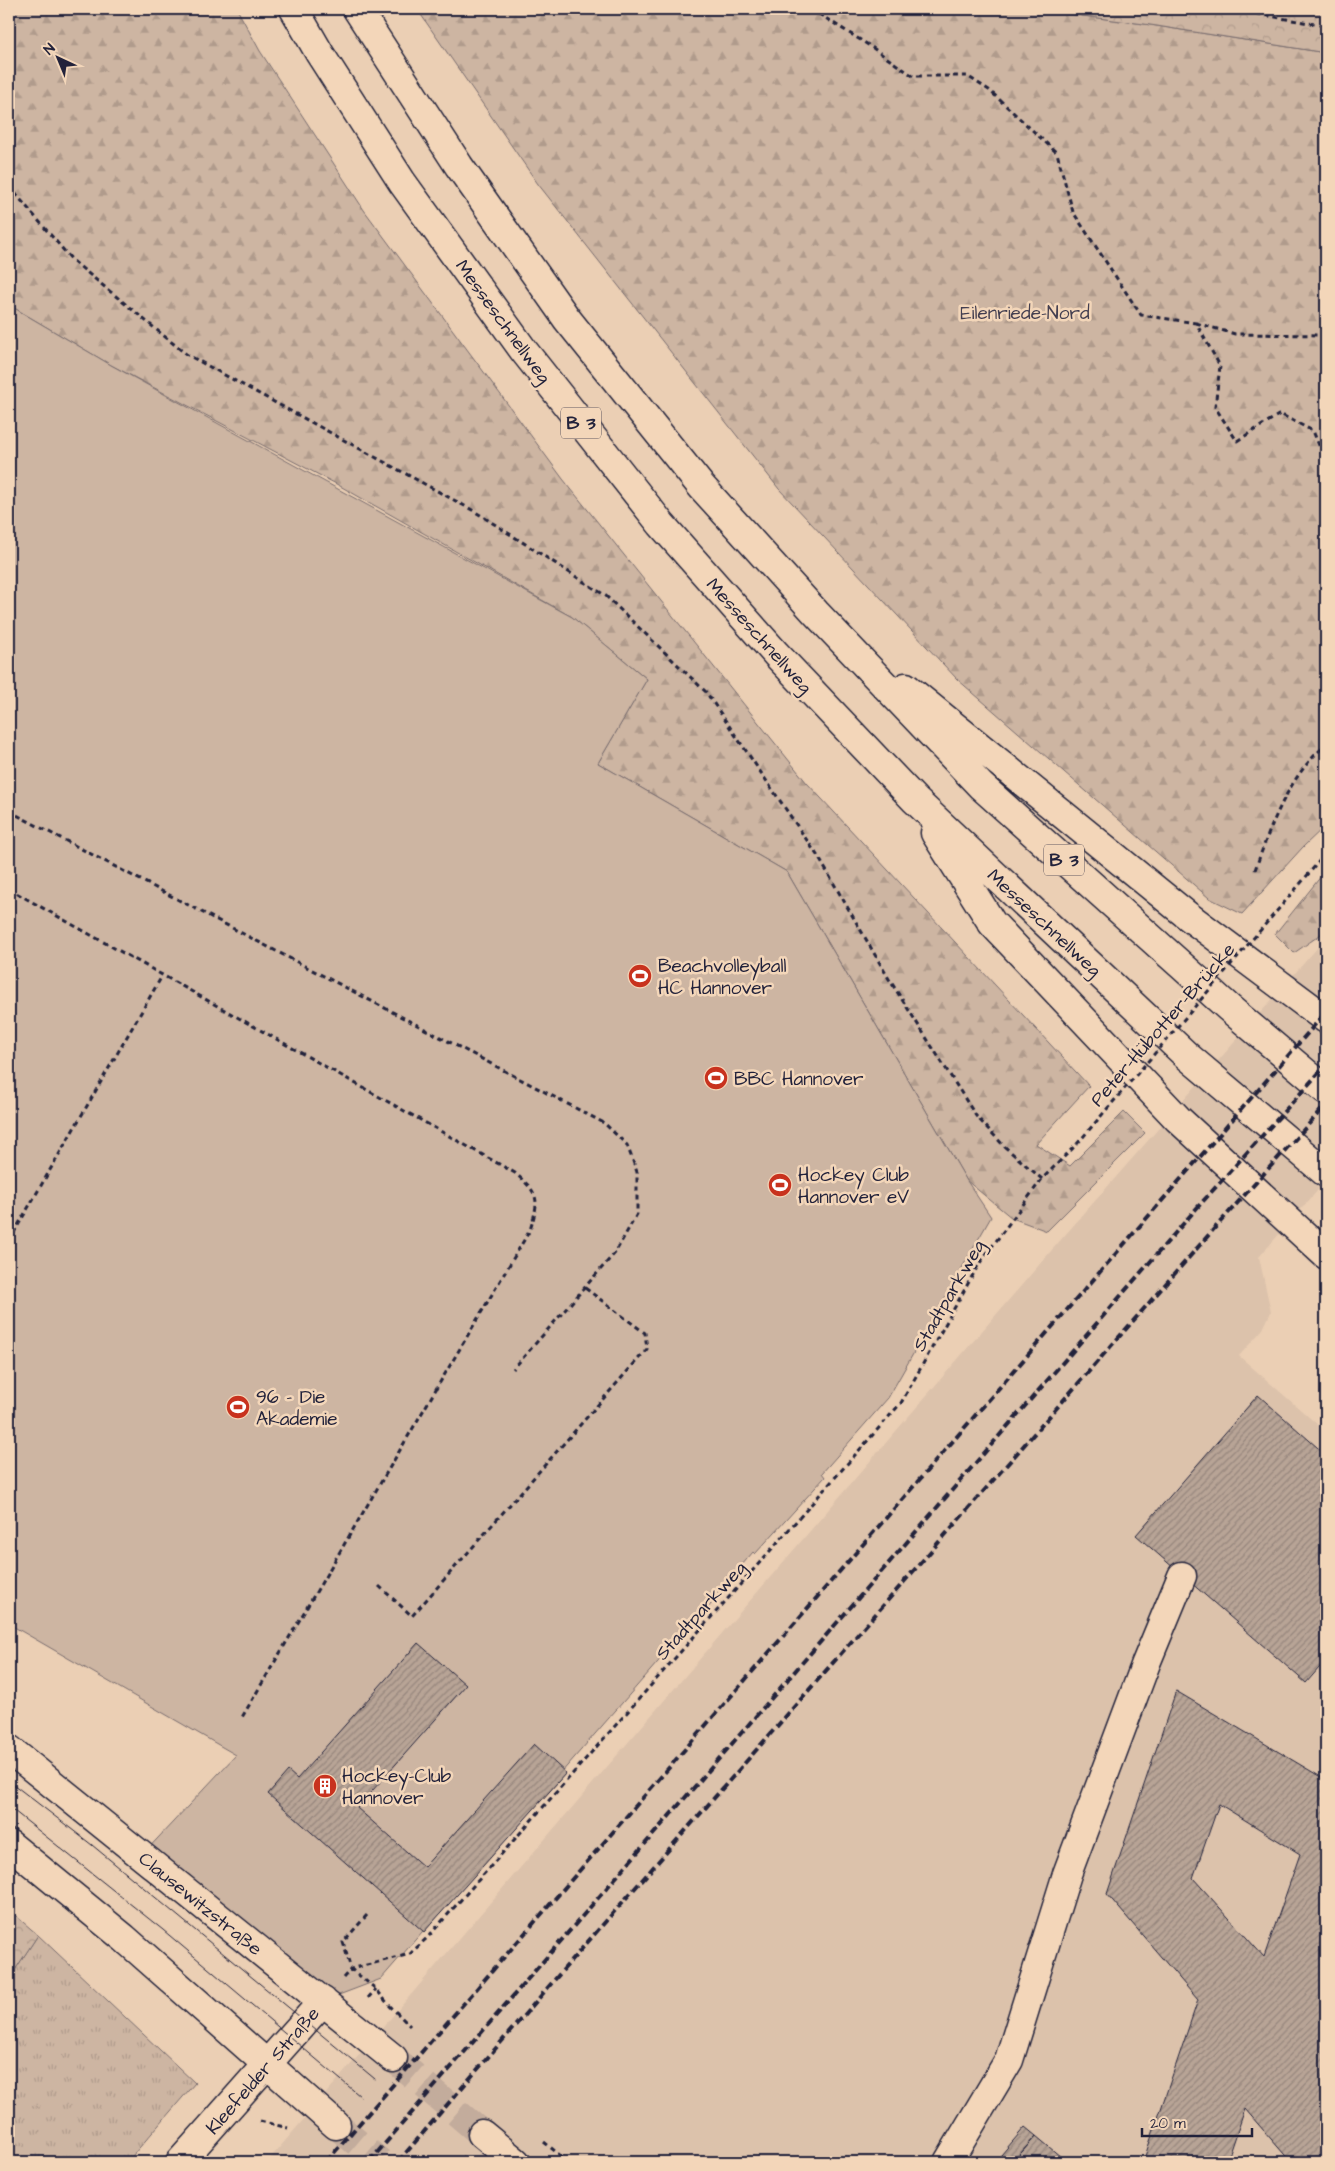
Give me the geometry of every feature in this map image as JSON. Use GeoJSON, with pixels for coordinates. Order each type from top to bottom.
{"type":"FeatureCollection","features":[{"type":"Feature","properties":{"kind":"main road","name":"Messeschnellweg"},"geometry":{"type":"LineString","coordinates":[[294,9],[320,54],[402,182],[530,359],[661,524],[776,654],[915,800],[1186,1055],[1326,1173]]}},
{"type":"Feature","properties":{"kind":"main road","name":"B 3"},"geometry":{"type":"LineString","coordinates":[[357,9],[459,166],[567,319],[702,486],[816,613],[981,786],[1229,1008],[1326,1090]]}},
{"type":"Feature","properties":{"kind":"main road"},"geometry":{"type":"LineString","coordinates":[[816,613],[1188,916],[1326,1019]]}},
{"type":"Feature","properties":{"kind":"main road"},"geometry":{"type":"LineString","coordinates":[[915,800],[992,924],[1178,1119],[1326,1255]]}},
{"type":"Feature","properties":{"kind":"main road"},"geometry":{"type":"LineString","coordinates":[[948,2162],[1009,2060],[1067,1874],[1146,1663],[1182,1576]]}},
{"type":"Feature","properties":{"kind":"main road","name":"Clausewitzstraße"},"geometry":{"type":"LineString","coordinates":[[9,1749],[393,2058]]}},
{"type":"Feature","properties":{"kind":"main road"},"geometry":{"type":"LineString","coordinates":[[9,1844],[124,1938],[336,2124]]}},
{"type":"Feature","properties":{"kind":"main road","name":"Kleefelder Straße"},"geometry":{"type":"LineString","coordinates":[[180,2162],[323,2001]]}},
{"type":"Feature","properties":{"kind":"main road"},"geometry":{"type":"LineString","coordinates":[[482,2134],[516,2162]]}},
{"type":"Feature","properties":{"kind":"path"},"geometry":{"type":"LineString","coordinates":[[811,9],[914,76],[967,76],[989,90],[1057,153],[1073,212],[1141,315],[1196,323],[1235,334],[1326,335]]}},
{"type":"Feature","properties":{"kind":"path"},"geometry":{"type":"LineString","coordinates":[[1230,9],[1326,26]]}},
{"type":"Feature","properties":{"kind":"path"},"geometry":{"type":"LineString","coordinates":[[9,186],[72,260],[186,354],[474,511],[606,596],[706,692],[820,858],[889,979],[976,1116],[1005,1147],[1042,1179]]}},
{"type":"Feature","properties":{"kind":"path"},"geometry":{"type":"LineString","coordinates":[[1196,323],[1220,366],[1215,408],[1237,441],[1280,414],[1313,431],[1326,462]]}},
{"type":"Feature","properties":{"kind":"path"},"geometry":{"type":"LineString","coordinates":[[1255,870],[1264,845],[1293,781],[1326,745]]}},
{"type":"Feature","properties":{"kind":"path"},"geometry":{"type":"LineString","coordinates":[[9,811],[604,1123],[627,1145],[637,1172],[637,1214],[615,1253],[513,1369]]}},
{"type":"Feature","properties":{"kind":"path","name":"Peter-Hübotter-Brücke"},"geometry":{"type":"LineString","coordinates":[[1042,1179],[1077,1144],[1326,854]]}},
{"type":"Feature","properties":{"kind":"path"},"geometry":{"type":"LineString","coordinates":[[9,889],[514,1173],[532,1189],[538,1207],[530,1230],[241,1719]]}},
{"type":"Feature","properties":{"kind":"path"},"geometry":{"type":"LineString","coordinates":[[9,1241],[162,975]]}},
{"type":"Feature","properties":{"kind":"path","name":"Stadtparkweg"},"geometry":{"type":"LineString","coordinates":[[351,1969],[410,1954],[428,1937],[901,1403],[979,1264],[1042,1179]]}},
{"type":"Feature","properties":{"kind":"path"},"geometry":{"type":"LineString","coordinates":[[379,1586],[412,1616],[646,1349],[645,1333],[585,1288]]}},
{"type":"Feature","properties":{"kind":"path"},"geometry":{"type":"LineString","coordinates":[[367,1915],[343,1942],[351,1969],[376,1989],[416,2032]]}},
{"type":"Feature","properties":{"kind":"path"},"geometry":{"type":"LineString","coordinates":[[323,2001],[351,1969]]}},
{"type":"Feature","properties":{"kind":"shaded area"},"geometry":{"type":"Polygon","coordinates":[[[1326,938],[1326,1181],[1259,1257],[1271,1312],[1263,1329],[1239,1356],[1326,1432],[1326,2162],[267,2162],[1051,1251],[1326,938]]]}},
{"type":"Feature","properties":{"kind":"green space"},"geometry":{"type":"Polygon","coordinates":[[[9,9],[237,9],[260,51],[364,210],[563,479],[807,783],[1089,1086],[1036,1144],[1070,1166],[1124,1112],[1145,1133],[1047,1231],[1012,1218],[967,1181],[787,872],[598,763],[647,679],[572,617],[340,486],[111,365],[9,305],[9,9]]]}},
{"type":"Feature","properties":{"kind":"green space","name":"Eilenriede-Nord"},"geometry":{"type":"Polygon","coordinates":[[[417,9],[1044,9],[1046,11],[1144,24],[1326,53],[1326,825],[1303,847],[1242,914],[1209,898],[957,679],[779,489],[538,184],[417,9]]]}},
{"type":"Feature","properties":{"kind":"green space"},"geometry":{"type":"Polygon","coordinates":[[[1044,9],[1326,9],[1326,53],[1144,24],[1045,11],[1044,9]]]}},
{"type":"Feature","properties":{"kind":"green space","name":"Hockey Club Hannover eV"},"geometry":{"type":"Polygon","coordinates":[[[9,305],[111,365],[572,617],[647,679],[598,763],[787,872],[967,1181],[991,1217],[888,1398],[822,1473],[825,1477],[755,1554],[753,1552],[736,1572],[738,1574],[671,1647],[381,1979],[323,2001],[142,1855],[236,1755],[9,1624],[9,305]]]}},
{"type":"Feature","properties":{"kind":"green space"},"geometry":{"type":"Polygon","coordinates":[[[1326,870],[1326,927],[1320,935],[1294,953],[1275,934],[1326,870]]]}},
{"type":"Feature","properties":{"kind":"green space"},"geometry":{"type":"Polygon","coordinates":[[[9,1910],[38,1935],[9,1979],[9,1910]]]}},
{"type":"Feature","properties":{"kind":"green space"},"geometry":{"type":"Polygon","coordinates":[[[38,1935],[195,2083],[127,2162],[9,2162],[9,1979],[38,1935]]]}},
{"type":"Feature","properties":{"kind":"building"},"geometry":{"type":"Polygon","coordinates":[[[1258,1395],[1326,1455],[1326,1660],[1306,1683],[1136,1535],[1258,1395]]]}},
{"type":"Feature","properties":{"kind":"building","name":"Hockey-Club Hannover"},"geometry":{"type":"Polygon","coordinates":[[[418,1643],[466,1685],[357,1808],[424,1867],[534,1744],[566,1773],[424,1932],[268,1794],[288,1771],[297,1779],[418,1643]]]}},
{"type":"Feature","properties":{"kind":"building"},"geometry":{"type":"Polygon","coordinates":[[[1176,1691],[1326,1780],[1326,2162],[1291,2162],[1245,2109],[1227,2162],[1143,2162],[1198,2000],[1107,1894],[1176,1691]],[[1219,1804],[1193,1878],[1264,1957],[1300,1854],[1219,1804]]]}},
{"type":"Feature","properties":{"kind":"building"},"geometry":{"type":"Polygon","coordinates":[[[1025,2127],[1036,2136],[1013,2162],[995,2162],[1025,2127]]]}},
{"type":"Feature","properties":{"kind":"building"},"geometry":{"type":"Polygon","coordinates":[[[1036,2136],[1067,2162],[1013,2162],[1036,2136]]]}},
{"type":"Feature","properties":{"kind":"tunnel"},"geometry":{"type":"LineString","coordinates":[[393,2058],[482,2134]]}},
{"type":"Feature","properties":{"kind":"tunnel"},"geometry":{"type":"LineString","coordinates":[[336,2125],[380,2162]]}},
{"type":"Feature","properties":{"kind":"tram line"},"geometry":{"type":"LineString","coordinates":[[9,1781],[92,1845],[375,2079]]}},
{"type":"Feature","properties":{"kind":"tram line"},"geometry":{"type":"LineString","coordinates":[[9,1807],[163,1930],[360,2096]]}},
{"type":"Feature","properties":{"kind":"tram line"},"geometry":{"type":"LineString","coordinates":[[463,2156],[470,2162]]}},
{"type":"Feature","properties":{"kind":"railway"},"geometry":{"type":"LineString","coordinates":[[326,2162],[1326,1012]]}},
{"type":"Feature","properties":{"kind":"railway"},"geometry":{"type":"LineString","coordinates":[[369,2162],[1196,1209],[1326,1065]]}},
{"type":"Feature","properties":{"kind":"railway"},"geometry":{"type":"LineString","coordinates":[[398,2162],[563,1970],[1213,1230],[1326,1105]]}},
{"type":"Feature","properties":{"kind":"place","name":"Beachvolleyball HC Hannover"},"geometry":{"type":"Point","coordinates":[640,976]}},
{"type":"Feature","properties":{"kind":"place","name":"BBC Hannover"},"geometry":{"type":"Point","coordinates":[716,1078]}},
{"type":"Feature","properties":{"kind":"place","name":"Hockey Club Hannover eV"},"geometry":{"type":"Point","coordinates":[780,1185]}},
{"type":"Feature","properties":{"kind":"place","name":"96 - Die Akademie"},"geometry":{"type":"Point","coordinates":[238,1407]}},
{"type":"Feature","properties":{"kind":"place","name":"Hockey-Club Hannover"},"geometry":{"type":"Point","coordinates":[325,1786]}}]}
